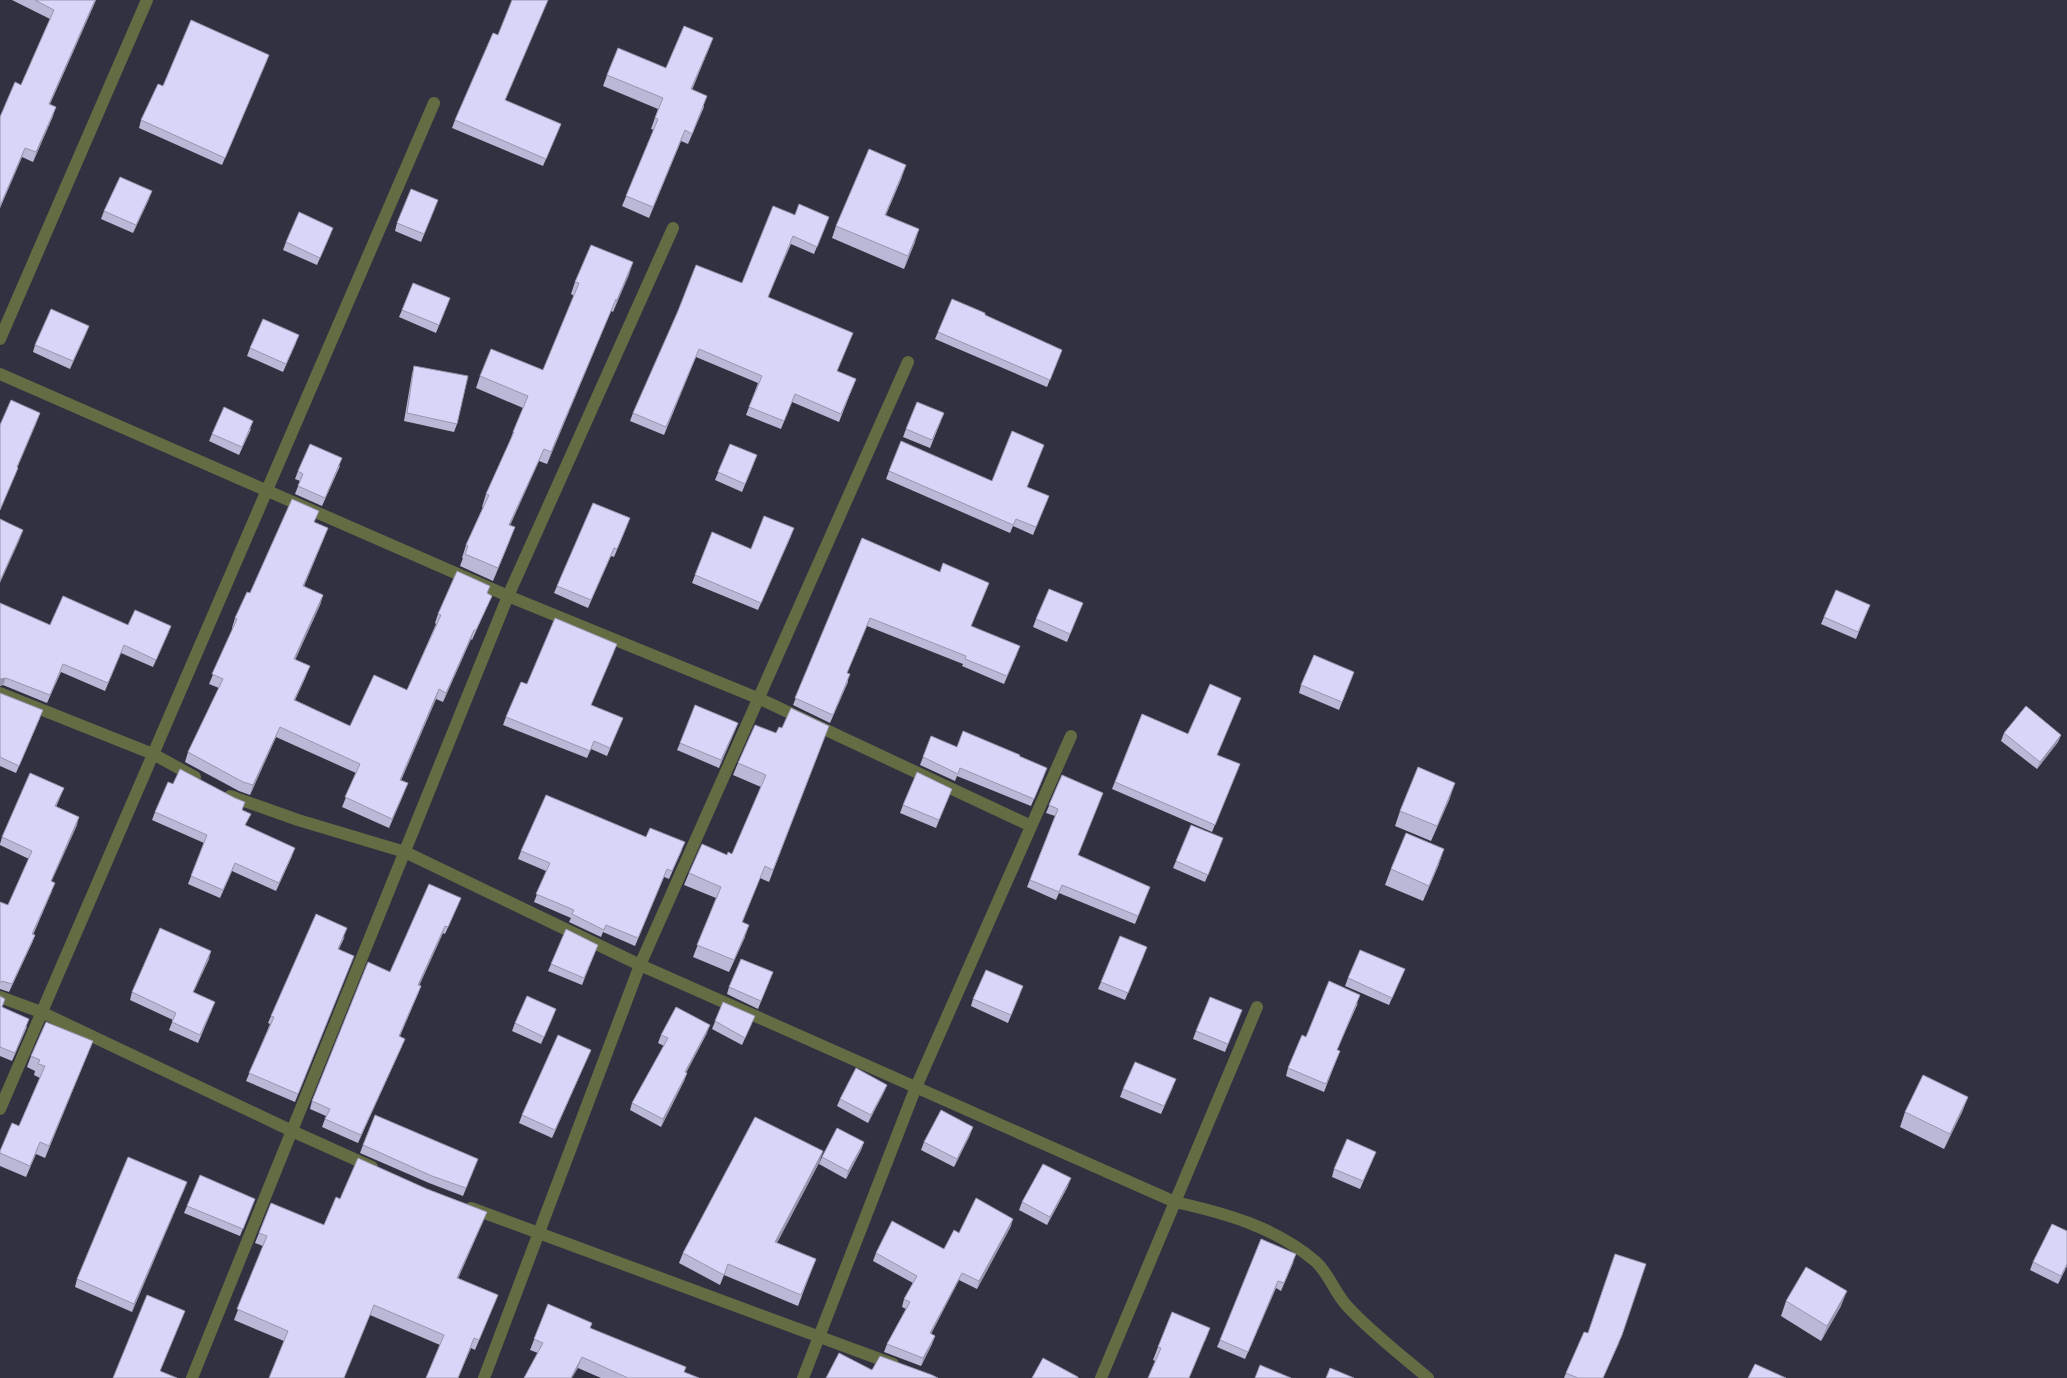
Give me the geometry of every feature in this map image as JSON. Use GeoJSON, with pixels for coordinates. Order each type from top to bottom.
{"type":"FeatureCollection","features":[{"type":"Feature","properties":{"kind":"street"},"geometry":{"type":"LineString","coordinates":[[0,339],[147,0]]}},
{"type":"Feature","properties":{"kind":"street"},"geometry":{"type":"LineString","coordinates":[[0,1109],[434,104]]}},
{"type":"Feature","properties":{"kind":"street"},"geometry":{"type":"LineString","coordinates":[[192,1378],[508,596],[673,228]]}},
{"type":"Feature","properties":{"kind":"street"},"geometry":{"type":"LineString","coordinates":[[484,1378],[640,965],[760,699],[908,362]]}},
{"type":"Feature","properties":{"kind":"street"},"geometry":{"type":"LineString","coordinates":[[0,374],[508,596],[760,699],[1031,826]]}},
{"type":"Feature","properties":{"kind":"street"},"geometry":{"type":"LineString","coordinates":[[0,693],[153,754],[203,781]]}},
{"type":"Feature","properties":{"kind":"street"},"geometry":{"type":"LineString","coordinates":[[803,1378],[916,1087],[1071,736]]}},
{"type":"Feature","properties":{"kind":"street"},"geometry":{"type":"LineString","coordinates":[[220,790],[236,799],[405,852],[640,965],[1175,1202],[1221,1212],[1280,1237],[1316,1262],[1346,1305],[1363,1323],[1428,1378]]}},
{"type":"Feature","properties":{"kind":"street"},"geometry":{"type":"LineString","coordinates":[[0,997],[41,1012],[381,1171]]}},
{"type":"Feature","properties":{"kind":"street"},"geometry":{"type":"LineString","coordinates":[[1101,1378],[1257,1007]]}},
{"type":"Feature","properties":{"kind":"street"},"geometry":{"type":"LineString","coordinates":[[460,1204],[903,1368]]}},
{"type":"Feature","properties":{"kind":"building"},"geometry":{"type":"Polygon","coordinates":[[[35,0],[95,0],[49,104],[56,107],[36,152],[25,148],[0,206],[0,117],[15,82],[21,85],[54,10],[35,0]]]}},
{"type":"Feature","properties":{"kind":"building"},"geometry":{"type":"Polygon","coordinates":[[[512,0],[548,0],[505,100],[561,124],[546,159],[455,120],[493,33],[498,35],[512,0]]]}},
{"type":"Feature","properties":{"kind":"building"},"geometry":{"type":"Polygon","coordinates":[[[191,20],[269,55],[225,158],[141,120],[158,84],[163,86],[191,20]]]}},
{"type":"Feature","properties":{"kind":"building"},"geometry":{"type":"Polygon","coordinates":[[[684,26],[713,38],[691,89],[707,96],[692,134],[685,130],[653,207],[626,196],[658,119],[655,118],[663,98],[607,75],[618,48],[666,68],[684,26]]]}},
{"type":"Feature","properties":{"kind":"building"},"geometry":{"type":"Polygon","coordinates":[[[869,149],[906,165],[885,215],[919,229],[908,256],[836,226],[869,149]]]}},
{"type":"Feature","properties":{"kind":"building"},"geometry":{"type":"Polygon","coordinates":[[[120,177],[152,191],[136,225],[104,211],[120,177]]]}},
{"type":"Feature","properties":{"kind":"building"},"geometry":{"type":"Polygon","coordinates":[[[411,189],[438,200],[424,234],[397,223],[411,189]]]}},
{"type":"Feature","properties":{"kind":"building"},"geometry":{"type":"Polygon","coordinates":[[[799,204],[829,217],[817,247],[793,236],[768,297],[853,333],[837,371],[856,379],[841,414],[795,394],[784,421],[749,407],[762,376],[699,349],[666,427],[633,413],[696,265],[742,283],[773,206],[795,215],[799,204]]]}},
{"type":"Feature","properties":{"kind":"building"},"geometry":{"type":"Polygon","coordinates":[[[299,212],[333,228],[320,258],[286,242],[299,212]]]}},
{"type":"Feature","properties":{"kind":"building"},"geometry":{"type":"Polygon","coordinates":[[[591,245],[633,262],[551,452],[544,449],[509,525],[515,527],[498,568],[465,554],[468,546],[466,545],[489,495],[486,494],[528,396],[480,376],[491,349],[543,370],[579,283],[575,282],[591,245]]]}},
{"type":"Feature","properties":{"kind":"building"},"geometry":{"type":"Polygon","coordinates":[[[413,283],[450,298],[439,325],[402,310],[413,283]]]}},
{"type":"Feature","properties":{"kind":"building"},"geometry":{"type":"Polygon","coordinates":[[[952,299],[1062,350],[1050,380],[938,332],[952,299]]]}},
{"type":"Feature","properties":{"kind":"building"},"geometry":{"type":"Polygon","coordinates":[[[51,309],[89,326],[73,361],[35,345],[51,309]]]}},
{"type":"Feature","properties":{"kind":"building"},"geometry":{"type":"Polygon","coordinates":[[[263,319],[299,335],[286,364],[250,348],[263,319]]]}},
{"type":"Feature","properties":{"kind":"building"},"geometry":{"type":"Polygon","coordinates":[[[414,366],[468,376],[457,424],[407,413],[414,366]]]}},
{"type":"Feature","properties":{"kind":"building"},"geometry":{"type":"Polygon","coordinates":[[[11,400],[40,413],[0,510],[0,425],[11,400]]]}},
{"type":"Feature","properties":{"kind":"building"},"geometry":{"type":"Polygon","coordinates":[[[917,402],[944,413],[932,440],[906,429],[917,402]]]}},
{"type":"Feature","properties":{"kind":"building"},"geometry":{"type":"Polygon","coordinates":[[[224,407],[253,421],[242,447],[212,434],[224,407]]]}},
{"type":"Feature","properties":{"kind":"building"},"geometry":{"type":"Polygon","coordinates":[[[1012,431],[1044,445],[1027,487],[1049,496],[1036,527],[1016,519],[1013,525],[889,471],[901,441],[992,481],[1012,431]]]}},
{"type":"Feature","properties":{"kind":"building"},"geometry":{"type":"Polygon","coordinates":[[[310,444],[342,458],[325,498],[298,486],[303,474],[298,471],[310,444]]]}},
{"type":"Feature","properties":{"kind":"building"},"geometry":{"type":"Polygon","coordinates":[[[730,444],[757,455],[745,484],[718,472],[730,444]]]}},
{"type":"Feature","properties":{"kind":"building"},"geometry":{"type":"Polygon","coordinates":[[[292,499],[319,511],[314,522],[328,528],[303,586],[323,595],[294,659],[310,666],[294,700],[350,726],[374,675],[407,690],[441,615],[438,614],[457,571],[490,586],[487,593],[492,596],[476,630],[474,630],[446,693],[439,689],[400,780],[408,783],[392,819],[345,797],[360,764],[280,727],[253,785],[243,782],[188,752],[223,679],[212,674],[237,619],[235,618],[247,592],[250,593],[292,499]]]}},
{"type":"Feature","properties":{"kind":"building"},"geometry":{"type":"Polygon","coordinates":[[[593,503],[630,518],[617,549],[614,548],[591,600],[557,586],[593,503]]]}},
{"type":"Feature","properties":{"kind":"building"},"geometry":{"type":"Polygon","coordinates":[[[764,516],[794,528],[761,603],[695,575],[712,532],[751,549],[764,516]]]}},
{"type":"Feature","properties":{"kind":"building"},"geometry":{"type":"Polygon","coordinates":[[[0,519],[23,530],[0,581],[0,519]]]}},
{"type":"Feature","properties":{"kind":"building"},"geometry":{"type":"Polygon","coordinates":[[[862,538],[940,572],[943,563],[989,583],[971,626],[1020,646],[1007,676],[965,659],[966,656],[870,618],[847,673],[850,674],[833,715],[795,698],[862,538]]]}},
{"type":"Feature","properties":{"kind":"building"},"geometry":{"type":"Polygon","coordinates":[[[1049,589],[1083,603],[1070,634],[1036,619],[1049,589]]]}},
{"type":"Feature","properties":{"kind":"building"},"geometry":{"type":"Polygon","coordinates":[[[1836,590],[1870,605],[1858,632],[1824,617],[1836,590]]]}},
{"type":"Feature","properties":{"kind":"building"},"geometry":{"type":"Polygon","coordinates":[[[63,596],[128,625],[135,610],[171,626],[156,660],[124,645],[108,683],[63,664],[50,695],[6,678],[0,679],[0,603],[50,625],[63,596]]]}},
{"type":"Feature","properties":{"kind":"building"},"geometry":{"type":"Polygon","coordinates":[[[555,618],[617,644],[591,705],[623,718],[610,748],[594,741],[590,751],[506,717],[521,682],[527,684],[555,618]]]}},
{"type":"Feature","properties":{"kind":"building"},"geometry":{"type":"Polygon","coordinates":[[[1314,655],[1354,672],[1342,702],[1301,685],[1314,655]]]}},
{"type":"Feature","properties":{"kind":"building"},"geometry":{"type":"Polygon","coordinates":[[[1210,684],[1241,698],[1217,755],[1240,764],[1215,825],[1115,782],[1142,714],[1188,734],[1210,684]]]}},
{"type":"Feature","properties":{"kind":"building"},"geometry":{"type":"Polygon","coordinates":[[[0,693],[43,710],[19,766],[0,757],[0,693]]]}},
{"type":"Feature","properties":{"kind":"building"},"geometry":{"type":"Polygon","coordinates":[[[695,705],[738,723],[721,760],[680,743],[695,705]]]}},
{"type":"Feature","properties":{"kind":"building"},"geometry":{"type":"Polygon","coordinates":[[[2026,706],[2061,735],[2040,762],[2004,733],[2026,706]]]}},
{"type":"Feature","properties":{"kind":"building"},"geometry":{"type":"Polygon","coordinates":[[[791,708],[829,726],[773,870],[765,866],[742,922],[749,925],[734,960],[697,945],[721,887],[689,873],[702,844],[727,855],[728,852],[732,854],[766,775],[738,763],[755,725],[776,733],[779,727],[782,728],[791,708]]]}},
{"type":"Feature","properties":{"kind":"building"},"geometry":{"type":"Polygon","coordinates":[[[963,731],[1047,768],[1034,799],[960,768],[958,774],[923,757],[931,736],[957,747],[963,731]]]}},
{"type":"Feature","properties":{"kind":"building"},"geometry":{"type":"Polygon","coordinates":[[[1418,767],[1455,783],[1437,826],[1400,811],[1418,767]]]}},
{"type":"Feature","properties":{"kind":"building"},"geometry":{"type":"Polygon","coordinates":[[[180,769],[245,802],[242,810],[251,814],[245,825],[295,848],[279,883],[235,863],[223,890],[191,876],[207,835],[155,812],[168,782],[173,784],[180,769]]]}},
{"type":"Feature","properties":{"kind":"building"},"geometry":{"type":"Polygon","coordinates":[[[917,772],[952,789],[939,820],[903,805],[917,772]]]}},
{"type":"Feature","properties":{"kind":"building"},"geometry":{"type":"Polygon","coordinates":[[[30,773],[64,788],[55,806],[79,817],[51,881],[55,883],[32,934],[35,935],[12,984],[2,981],[0,983],[0,902],[8,905],[32,851],[2,837],[30,773]]]}},
{"type":"Feature","properties":{"kind":"building"},"geometry":{"type":"Polygon","coordinates":[[[1062,775],[1103,793],[1078,855],[1150,887],[1138,916],[1062,885],[1059,892],[1030,880],[1058,809],[1049,805],[1062,775]]]}},
{"type":"Feature","properties":{"kind":"building"},"geometry":{"type":"Polygon","coordinates":[[[546,795],[646,837],[650,828],[685,842],[672,871],[667,869],[638,938],[606,925],[604,930],[572,914],[574,910],[536,894],[550,863],[521,851],[546,795]]]}},
{"type":"Feature","properties":{"kind":"building"},"geometry":{"type":"Polygon","coordinates":[[[1191,825],[1223,838],[1208,875],[1176,861],[1191,825]]]}},
{"type":"Feature","properties":{"kind":"building"},"geometry":{"type":"Polygon","coordinates":[[[1406,833],[1444,849],[1429,886],[1391,869],[1406,833]]]}},
{"type":"Feature","properties":{"kind":"building"},"geometry":{"type":"Polygon","coordinates":[[[429,884],[461,898],[448,927],[445,926],[418,985],[421,986],[399,1036],[405,1039],[361,1135],[325,1119],[330,1109],[312,1101],[368,962],[390,972],[429,884]]]}},
{"type":"Feature","properties":{"kind":"building"},"geometry":{"type":"Polygon","coordinates":[[[316,914],[347,928],[338,949],[354,956],[298,1094],[249,1073],[274,1017],[271,1016],[316,914]]]}},
{"type":"Feature","properties":{"kind":"building"},"geometry":{"type":"Polygon","coordinates":[[[160,928],[211,951],[193,992],[215,1002],[200,1035],[172,1022],[176,1013],[132,992],[160,928]]]}},
{"type":"Feature","properties":{"kind":"building"},"geometry":{"type":"Polygon","coordinates":[[[566,929],[598,945],[584,978],[551,964],[566,929]]]}},
{"type":"Feature","properties":{"kind":"building"},"geometry":{"type":"Polygon","coordinates":[[[1120,936],[1147,947],[1128,993],[1101,982],[1120,936]]]}},
{"type":"Feature","properties":{"kind":"building"},"geometry":{"type":"Polygon","coordinates":[[[1360,950],[1405,969],[1392,998],[1348,978],[1360,950]]]}},
{"type":"Feature","properties":{"kind":"building"},"geometry":{"type":"Polygon","coordinates":[[[741,959],[773,972],[761,1001],[729,987],[741,959]]]}},
{"type":"Feature","properties":{"kind":"building"},"geometry":{"type":"Polygon","coordinates":[[[986,970],[1023,986],[1011,1015],[973,999],[986,970]]]}},
{"type":"Feature","properties":{"kind":"building"},"geometry":{"type":"Polygon","coordinates":[[[1329,981],[1360,995],[1337,1050],[1340,1051],[1326,1084],[1288,1068],[1302,1035],[1306,1037],[1329,981]]]}},
{"type":"Feature","properties":{"kind":"building"},"geometry":{"type":"Polygon","coordinates":[[[0,996],[5,999],[2,1007],[29,1019],[15,1053],[0,1047],[0,996]]]}},
{"type":"Feature","properties":{"kind":"building"},"geometry":{"type":"Polygon","coordinates":[[[527,996],[556,1009],[544,1037],[515,1023],[527,996]]]}},
{"type":"Feature","properties":{"kind":"building"},"geometry":{"type":"Polygon","coordinates":[[[1210,997],[1242,1010],[1228,1044],[1196,1031],[1210,997]]]}},
{"type":"Feature","properties":{"kind":"building"},"geometry":{"type":"Polygon","coordinates":[[[723,1002],[755,1016],[745,1038],[715,1021],[723,1002]]]}},
{"type":"Feature","properties":{"kind":"building"},"geometry":{"type":"Polygon","coordinates":[[[676,1007],[710,1025],[663,1119],[632,1103],[668,1038],[661,1035],[676,1007]]]}},
{"type":"Feature","properties":{"kind":"building"},"geometry":{"type":"Polygon","coordinates":[[[46,1022],[93,1041],[49,1146],[40,1142],[30,1166],[0,1153],[0,1151],[12,1123],[19,1126],[45,1066],[38,1064],[40,1060],[31,1056],[46,1022]]]}},
{"type":"Feature","properties":{"kind":"building"},"geometry":{"type":"Polygon","coordinates":[[[558,1035],[591,1050],[555,1130],[522,1115],[558,1035]]]}},
{"type":"Feature","properties":{"kind":"building"},"geometry":{"type":"Polygon","coordinates":[[[1135,1062],[1176,1079],[1164,1106],[1123,1089],[1135,1062]]]}},
{"type":"Feature","properties":{"kind":"building"},"geometry":{"type":"Polygon","coordinates":[[[856,1068],[887,1085],[871,1115],[840,1099],[856,1068]]]}},
{"type":"Feature","properties":{"kind":"building"},"geometry":{"type":"Polygon","coordinates":[[[1923,1075],[1968,1097],[1950,1134],[1905,1112],[1923,1075]]]}},
{"type":"Feature","properties":{"kind":"building"},"geometry":{"type":"Polygon","coordinates":[[[941,1110],[973,1127],[957,1159],[924,1142],[941,1110]]]}},
{"type":"Feature","properties":{"kind":"building"},"geometry":{"type":"Polygon","coordinates":[[[375,1115],[478,1159],[466,1188],[432,1176],[363,1145],[375,1115]]]}},
{"type":"Feature","properties":{"kind":"building"},"geometry":{"type":"Polygon","coordinates":[[[755,1117],[823,1151],[775,1242],[816,1259],[801,1295],[728,1264],[724,1275],[683,1253],[755,1117]]]}},
{"type":"Feature","properties":{"kind":"building"},"geometry":{"type":"Polygon","coordinates":[[[837,1128],[864,1142],[848,1171],[822,1157],[837,1128]]]}},
{"type":"Feature","properties":{"kind":"building"},"geometry":{"type":"Polygon","coordinates":[[[1347,1139],[1376,1152],[1363,1181],[1334,1169],[1347,1139]]]}},
{"type":"Feature","properties":{"kind":"building"},"geometry":{"type":"Polygon","coordinates":[[[128,1157],[187,1182],[134,1304],[77,1279],[128,1157]]]}},
{"type":"Feature","properties":{"kind":"building"},"geometry":{"type":"Polygon","coordinates":[[[358,1158],[427,1189],[487,1212],[457,1278],[498,1295],[479,1340],[474,1338],[458,1378],[426,1378],[444,1335],[374,1305],[344,1378],[269,1378],[288,1331],[237,1309],[267,1236],[259,1233],[271,1203],[324,1225],[336,1197],[340,1199],[358,1158]]]}},
{"type":"Feature","properties":{"kind":"building"},"geometry":{"type":"Polygon","coordinates":[[[1043,1164],[1071,1178],[1050,1217],[1022,1202],[1043,1164]]]}},
{"type":"Feature","properties":{"kind":"building"},"geometry":{"type":"Polygon","coordinates":[[[200,1175],[255,1199],[243,1229],[187,1206],[200,1175]]]}},
{"type":"Feature","properties":{"kind":"building"},"geometry":{"type":"Polygon","coordinates":[[[976,1198],[1013,1219],[979,1281],[962,1273],[930,1333],[935,1336],[923,1358],[887,1344],[910,1302],[904,1299],[917,1276],[876,1253],[892,1221],[944,1249],[954,1230],[959,1233],[976,1198]]]}},
{"type":"Feature","properties":{"kind":"building"},"geometry":{"type":"Polygon","coordinates":[[[2052,1224],[2067,1231],[2067,1264],[2061,1276],[2033,1262],[2052,1224]]]}},
{"type":"Feature","properties":{"kind":"building"},"geometry":{"type":"Polygon","coordinates":[[[1261,1239],[1296,1254],[1284,1283],[1278,1281],[1248,1352],[1220,1340],[1261,1239]]]}},
{"type":"Feature","properties":{"kind":"building"},"geometry":{"type":"Polygon","coordinates":[[[1615,1254],[1646,1264],[1622,1335],[1603,1378],[1578,1378],[1566,1373],[1584,1332],[1588,1333],[1615,1254]]]}},
{"type":"Feature","properties":{"kind":"building"},"geometry":{"type":"Polygon","coordinates":[[[1806,1267],[1847,1291],[1827,1326],[1786,1301],[1806,1267]]]}},
{"type":"Feature","properties":{"kind":"building"},"geometry":{"type":"Polygon","coordinates":[[[147,1295],[185,1311],[160,1371],[177,1378],[113,1378],[147,1295]]]}},
{"type":"Feature","properties":{"kind":"building"},"geometry":{"type":"Polygon","coordinates":[[[548,1304],[592,1323],[590,1328],[686,1367],[684,1372],[699,1378],[628,1378],[582,1357],[571,1378],[524,1378],[543,1343],[534,1339],[548,1304]]]}},
{"type":"Feature","properties":{"kind":"building"},"geometry":{"type":"Polygon","coordinates":[[[1172,1312],[1210,1328],[1189,1378],[1148,1378],[1161,1348],[1158,1347],[1172,1312]]]}},
{"type":"Feature","properties":{"kind":"building"},"geometry":{"type":"Polygon","coordinates":[[[839,1353],[872,1370],[880,1356],[938,1378],[826,1378],[839,1353]]]}},
{"type":"Feature","properties":{"kind":"building"},"geometry":{"type":"Polygon","coordinates":[[[1043,1358],[1078,1377],[1078,1378],[1032,1378],[1043,1358]]]}},
{"type":"Feature","properties":{"kind":"building"},"geometry":{"type":"Polygon","coordinates":[[[1755,1364],[1786,1378],[1748,1378],[1755,1364]]]}},
{"type":"Feature","properties":{"kind":"building"},"geometry":{"type":"Polygon","coordinates":[[[1260,1365],[1291,1378],[1255,1378],[1260,1365]]]}},
{"type":"Feature","properties":{"kind":"building"},"geometry":{"type":"Polygon","coordinates":[[[1330,1368],[1354,1378],[1326,1378],[1330,1368]]]}}]}
